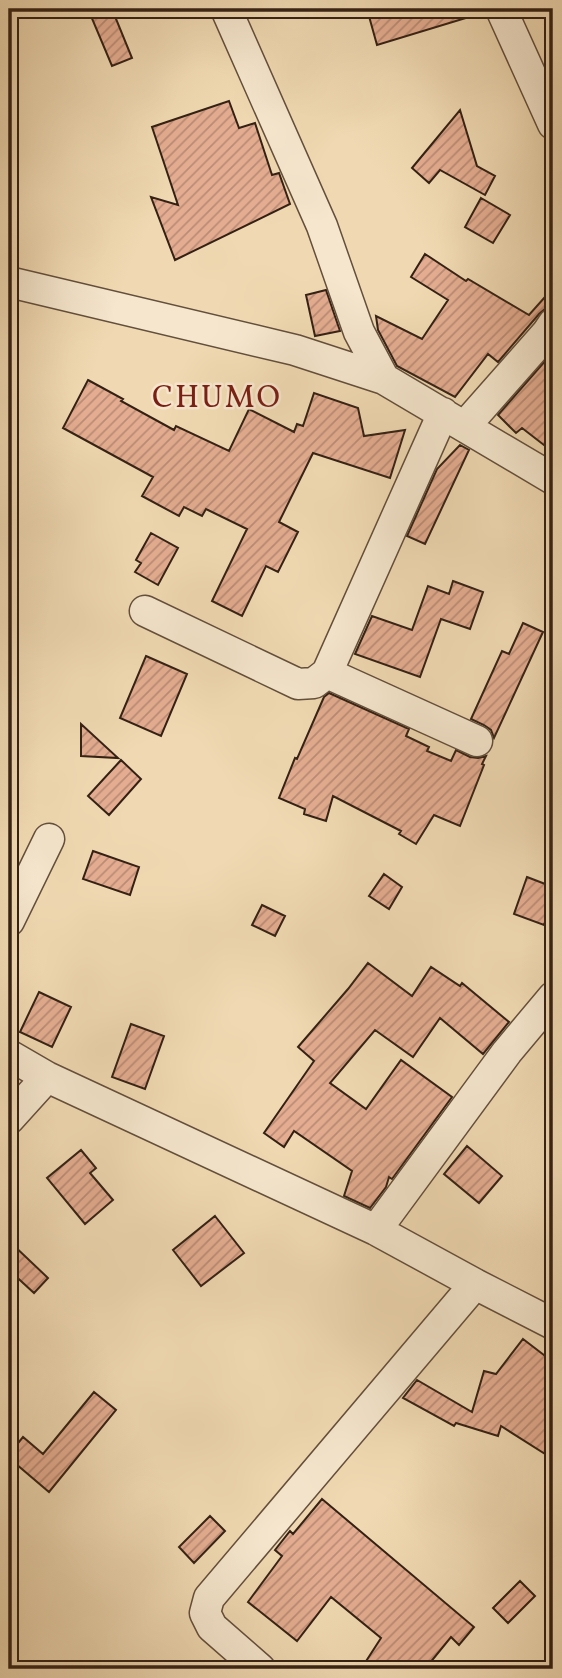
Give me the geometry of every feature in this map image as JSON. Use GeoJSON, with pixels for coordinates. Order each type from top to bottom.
{"type":"FeatureCollection","features":[{"type":"Feature","properties":{"kind":"street"},"geometry":{"type":"LineString","coordinates":[[226,9],[322,226],[359,332],[384,379]]}},
{"type":"Feature","properties":{"kind":"street"},"geometry":{"type":"LineString","coordinates":[[501,9],[553,124]]}},
{"type":"Feature","properties":{"kind":"street"},"geometry":{"type":"LineString","coordinates":[[9,282],[295,350],[384,379],[553,479]]}},
{"type":"Feature","properties":{"kind":"street"},"geometry":{"type":"LineString","coordinates":[[145,611],[298,684],[314,683],[327,673],[454,420],[547,333],[553,324]]}},
{"type":"Feature","properties":{"kind":"street"},"geometry":{"type":"LineString","coordinates":[[327,673],[477,741]]}},
{"type":"Feature","properties":{"kind":"street"},"geometry":{"type":"LineString","coordinates":[[9,922],[49,839]]}},
{"type":"Feature","properties":{"kind":"street"},"geometry":{"type":"LineString","coordinates":[[376,1230],[507,1052],[553,997]]}},
{"type":"Feature","properties":{"kind":"street"},"geometry":{"type":"LineString","coordinates":[[9,1055],[47,1077],[376,1230],[553,1324]]}},
{"type":"Feature","properties":{"kind":"street"},"geometry":{"type":"LineString","coordinates":[[9,1119],[47,1077]]}},
{"type":"Feature","properties":{"kind":"street"},"geometry":{"type":"LineString","coordinates":[[260,1669],[212,1627],[205,1613],[209,1598],[475,1284]]}},
{"type":"Feature","properties":{"kind":"building"},"geometry":{"type":"Polygon","coordinates":[[[88,9],[112,9],[132,58],[112,66],[88,9]]]}},
{"type":"Feature","properties":{"kind":"building"},"geometry":{"type":"Polygon","coordinates":[[[367,9],[479,9],[479,14],[377,45],[367,9]]]}},
{"type":"Feature","properties":{"kind":"building"},"geometry":{"type":"Polygon","coordinates":[[[229,101],[239,128],[255,123],[272,175],[279,173],[290,204],[175,260],[151,197],[178,205],[152,127],[229,101]]]}},
{"type":"Feature","properties":{"kind":"building"},"geometry":{"type":"Polygon","coordinates":[[[460,110],[477,166],[495,176],[485,195],[440,170],[429,183],[412,168],[460,110]]]}},
{"type":"Feature","properties":{"kind":"building"},"geometry":{"type":"Polygon","coordinates":[[[481,198],[510,215],[493,243],[465,227],[481,198]]]}},
{"type":"Feature","properties":{"kind":"building"},"geometry":{"type":"Polygon","coordinates":[[[425,254],[466,281],[468,279],[529,315],[553,288],[553,307],[546,308],[539,314],[498,362],[488,354],[455,397],[397,366],[378,330],[376,316],[422,339],[448,300],[411,277],[425,254]]]}},
{"type":"Feature","properties":{"kind":"building"},"geometry":{"type":"Polygon","coordinates":[[[326,290],[340,331],[315,336],[306,295],[326,290]]]}},
{"type":"Feature","properties":{"kind":"building"},"geometry":{"type":"Polygon","coordinates":[[[553,352],[553,452],[522,428],[516,433],[498,415],[553,352]]]}},
{"type":"Feature","properties":{"kind":"building"},"geometry":{"type":"Polygon","coordinates":[[[88,380],[174,430],[176,426],[229,451],[249,409],[294,432],[297,424],[303,426],[314,393],[358,408],[364,436],[405,430],[390,478],[313,453],[279,522],[298,532],[278,572],[266,566],[242,616],[212,601],[247,529],[206,509],[202,516],[184,507],[179,516],[142,496],[153,477],[63,428],[88,380]]]}},
{"type":"Feature","properties":{"kind":"building"},"geometry":{"type":"Polygon","coordinates":[[[460,445],[469,450],[425,544],[407,536],[437,469],[460,445]]]}},
{"type":"Feature","properties":{"kind":"building"},"geometry":{"type":"Polygon","coordinates":[[[151,533],[178,548],[158,585],[135,572],[141,563],[136,560],[151,533]]]}},
{"type":"Feature","properties":{"kind":"building"},"geometry":{"type":"Polygon","coordinates":[[[453,581],[483,592],[470,629],[441,619],[420,677],[355,654],[372,616],[412,630],[428,586],[449,594],[453,581]]]}},
{"type":"Feature","properties":{"kind":"building"},"geometry":{"type":"Polygon","coordinates":[[[523,623],[543,632],[494,738],[491,730],[471,719],[502,651],[509,654],[523,623]]]}},
{"type":"Feature","properties":{"kind":"building"},"geometry":{"type":"Polygon","coordinates":[[[146,656],[187,674],[161,736],[120,718],[146,656]]]}},
{"type":"Feature","properties":{"kind":"building"},"geometry":{"type":"Polygon","coordinates":[[[329,693],[409,729],[406,736],[429,747],[427,751],[451,761],[456,750],[470,757],[486,756],[460,826],[434,815],[416,844],[399,834],[401,831],[333,796],[326,821],[304,814],[305,809],[279,798],[324,697],[329,693]]]}},
{"type":"Feature","properties":{"kind":"building"},"geometry":{"type":"Polygon","coordinates":[[[81,724],[118,758],[81,756],[81,724]]]}},
{"type":"Feature","properties":{"kind":"building"},"geometry":{"type":"Polygon","coordinates":[[[121,760],[141,779],[109,815],[88,796],[121,760]]]}},
{"type":"Feature","properties":{"kind":"building"},"geometry":{"type":"Polygon","coordinates":[[[93,851],[139,867],[130,895],[83,879],[93,851]]]}},
{"type":"Feature","properties":{"kind":"building"},"geometry":{"type":"Polygon","coordinates":[[[384,874],[402,887],[389,909],[369,896],[384,874]]]}},
{"type":"Feature","properties":{"kind":"building"},"geometry":{"type":"Polygon","coordinates":[[[527,877],[553,887],[553,898],[544,925],[514,914],[527,877]]]}},
{"type":"Feature","properties":{"kind":"building"},"geometry":{"type":"Polygon","coordinates":[[[262,905],[285,916],[275,936],[252,925],[262,905]]]}},
{"type":"Feature","properties":{"kind":"building"},"geometry":{"type":"Polygon","coordinates":[[[368,963],[412,996],[431,967],[460,986],[462,983],[509,1022],[483,1054],[440,1018],[413,1057],[375,1030],[330,1083],[366,1109],[401,1060],[452,1097],[392,1179],[389,1177],[386,1187],[370,1208],[344,1196],[352,1171],[294,1131],[284,1147],[264,1133],[314,1061],[298,1047],[368,963]]]}},
{"type":"Feature","properties":{"kind":"building"},"geometry":{"type":"Polygon","coordinates":[[[39,992],[71,1007],[52,1047],[20,1032],[39,992]]]}},
{"type":"Feature","properties":{"kind":"building"},"geometry":{"type":"Polygon","coordinates":[[[131,1024],[164,1036],[145,1089],[112,1077],[131,1024]]]}},
{"type":"Feature","properties":{"kind":"building"},"geometry":{"type":"Polygon","coordinates":[[[467,1146],[502,1176],[479,1203],[444,1174],[467,1146]]]}},
{"type":"Feature","properties":{"kind":"building"},"geometry":{"type":"Polygon","coordinates":[[[81,1150],[96,1168],[90,1173],[113,1200],[85,1224],[47,1178],[81,1150]]]}},
{"type":"Feature","properties":{"kind":"building"},"geometry":{"type":"Polygon","coordinates":[[[215,1216],[244,1253],[201,1286],[173,1250],[215,1216]]]}},
{"type":"Feature","properties":{"kind":"building"},"geometry":{"type":"Polygon","coordinates":[[[9,1241],[48,1278],[34,1293],[9,1270],[9,1241]]]}},
{"type":"Feature","properties":{"kind":"building"},"geometry":{"type":"Polygon","coordinates":[[[523,1339],[553,1362],[553,1459],[501,1426],[498,1436],[456,1423],[454,1426],[403,1398],[417,1380],[472,1412],[484,1371],[496,1374],[523,1339]]]}},
{"type":"Feature","properties":{"kind":"building"},"geometry":{"type":"Polygon","coordinates":[[[94,1392],[116,1410],[49,1492],[9,1458],[9,1454],[23,1437],[43,1454],[94,1392]]]}},
{"type":"Feature","properties":{"kind":"building"},"geometry":{"type":"Polygon","coordinates":[[[322,1499],[474,1627],[459,1645],[451,1637],[425,1669],[361,1669],[381,1638],[331,1597],[297,1641],[248,1602],[282,1556],[275,1550],[290,1531],[293,1534],[322,1499]]]}},
{"type":"Feature","properties":{"kind":"building"},"geometry":{"type":"Polygon","coordinates":[[[210,1516],[225,1531],[194,1563],[179,1547],[210,1516]]]}},
{"type":"Feature","properties":{"kind":"building"},"geometry":{"type":"Polygon","coordinates":[[[520,1581],[535,1596],[508,1623],[493,1608],[520,1581]]]}},
{"type":"Feature","properties":{"kind":"district","name":"CHUMO"},"geometry":{"type":"Point","coordinates":[217,396]}}]}
